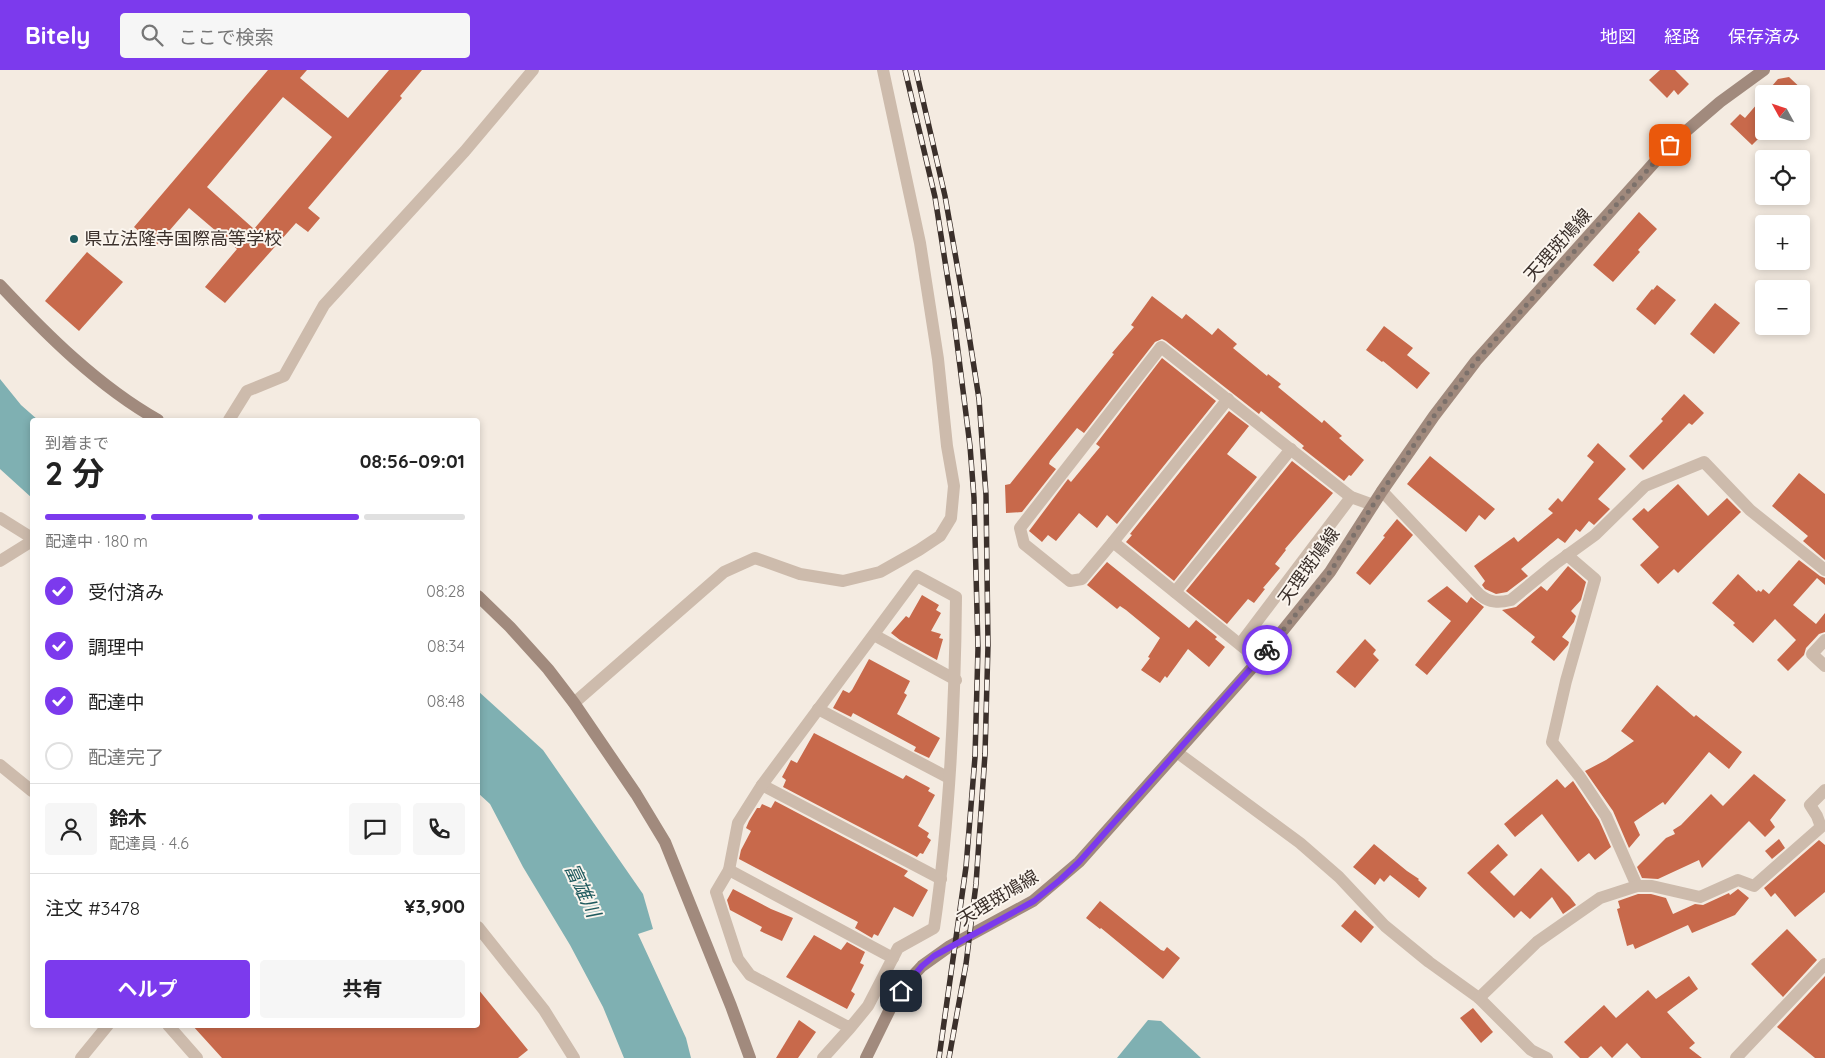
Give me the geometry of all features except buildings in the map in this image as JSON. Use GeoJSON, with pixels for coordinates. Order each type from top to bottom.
{"type":"FeatureCollection","features":[{"type":"Feature","properties":{"kind":"main road","name":"天理斑鳩線"},"geometry":{"type":"LineString","coordinates":[[866,1058],[894,1001],[908,981],[922,966],[950,946],[1034,901],[1079,862],[1259,660],[1330,572],[1382,491],[1434,416],[1476,361],[1670,145],[1720,102],[1764,70]]}},
{"type":"Feature","properties":{"kind":"main road"},"geometry":{"type":"LineString","coordinates":[[0,284],[66,350],[109,387],[155,418]]}},
{"type":"Feature","properties":{"kind":"main road"},"geometry":{"type":"LineString","coordinates":[[480,598],[510,627],[548,669],[574,703],[636,794],[665,842],[750,1058]]}},
{"type":"Feature","properties":{"kind":"street"},"geometry":{"type":"LineString","coordinates":[[230,418],[247,391],[284,376],[324,305],[465,151],[533,70]]}},
{"type":"Feature","properties":{"kind":"street"},"geometry":{"type":"LineString","coordinates":[[574,703],[724,572],[755,558],[800,574],[843,581],[880,572],[919,550],[940,536],[950,518],[954,486],[920,243],[882,71]]}},
{"type":"Feature","properties":{"kind":"street"},"geometry":{"type":"LineString","coordinates":[[1228,399],[1082,578],[1070,581],[1024,544],[1020,528],[1162,347],[1228,399],[1351,497],[1373,505]]}},
{"type":"Feature","properties":{"kind":"street"},"geometry":{"type":"LineString","coordinates":[[1175,592],[1291,449]]}},
{"type":"Feature","properties":{"kind":"street"},"geometry":{"type":"LineString","coordinates":[[1382,491],[1480,595],[1488,601],[1504,602],[1512,600],[1567,555],[1595,535],[1644,486],[1704,462],[1750,510],[1825,570]]}},
{"type":"Feature","properties":{"kind":"street"},"geometry":{"type":"LineString","coordinates":[[1240,644],[1351,497]]}},
{"type":"Feature","properties":{"kind":"street"},"geometry":{"type":"LineString","coordinates":[[0,518],[30,539]]}},
{"type":"Feature","properties":{"kind":"street"},"geometry":{"type":"LineString","coordinates":[[0,561],[30,541]]}},
{"type":"Feature","properties":{"kind":"street"},"geometry":{"type":"LineString","coordinates":[[1113,542],[1259,660]]}},
{"type":"Feature","properties":{"kind":"street"},"geometry":{"type":"LineString","coordinates":[[1567,555],[1595,579],[1566,681],[1552,742],[1580,777],[1606,816],[1637,886]]}},
{"type":"Feature","properties":{"kind":"street"},"geometry":{"type":"LineString","coordinates":[[823,1058],[850,1028],[868,1006],[898,948],[934,928],[941,879],[956,680],[956,597],[917,576],[762,785],[738,823],[729,870],[716,892],[738,959],[750,974],[850,1028]]}},
{"type":"Feature","properties":{"kind":"street"},"geometry":{"type":"LineString","coordinates":[[874,634],[956,680]]}},
{"type":"Feature","properties":{"kind":"street"},"geometry":{"type":"LineString","coordinates":[[1825,640],[1812,654],[1825,666]]}},
{"type":"Feature","properties":{"kind":"street"},"geometry":{"type":"LineString","coordinates":[[818,709],[949,778]]}},
{"type":"Feature","properties":{"kind":"street"},"geometry":{"type":"LineString","coordinates":[[1178,753],[1300,842],[1339,877],[1386,926],[1429,962],[1479,998],[1530,1050],[1547,1058]]}},
{"type":"Feature","properties":{"kind":"street"},"geometry":{"type":"LineString","coordinates":[[0,765],[30,789]]}},
{"type":"Feature","properties":{"kind":"street"},"geometry":{"type":"LineString","coordinates":[[762,785],[941,879]]}},
{"type":"Feature","properties":{"kind":"street"},"geometry":{"type":"LineString","coordinates":[[1479,998],[1545,936],[1600,898],[1637,886],[1652,886],[1700,896],[1738,880],[1754,886],[1821,828],[1817,816],[1810,805],[1825,790]]}},
{"type":"Feature","properties":{"kind":"street"},"geometry":{"type":"LineString","coordinates":[[729,870],[893,958]]}},
{"type":"Feature","properties":{"kind":"street"},"geometry":{"type":"LineString","coordinates":[[480,930],[544,1010],[574,1058]]}},
{"type":"Feature","properties":{"kind":"street"},"geometry":{"type":"LineString","coordinates":[[1736,1058],[1825,964]]}},
{"type":"Feature","properties":{"kind":"street"},"geometry":{"type":"LineString","coordinates":[[81,1058],[106,1028]]}},
{"type":"Feature","properties":{"kind":"street"},"geometry":{"type":"LineString","coordinates":[[171,1028],[197,1058]]}},
{"type":"Feature","properties":{"kind":"water"},"geometry":{"type":"Polygon","coordinates":[[[0,379],[21,405],[36,418],[30,418],[30,496],[0,469],[0,379]]]}},
{"type":"Feature","properties":{"kind":"water","name":"富雄川"},"geometry":{"type":"Polygon","coordinates":[[[480,693],[543,750],[643,894],[653,929],[638,934],[686,1038],[691,1058],[624,1058],[603,1007],[570,945],[523,867],[490,804],[480,795],[480,693]]]}},
{"type":"Feature","properties":{"kind":"water"},"geometry":{"type":"Polygon","coordinates":[[[1148,1020],[1161,1021],[1201,1058],[1117,1058],[1148,1020]]]}},
{"type":"Feature","properties":{"kind":"railway"},"geometry":{"type":"LineString","coordinates":[[905,70],[935,197],[954,319],[970,446],[974,498],[978,648],[975,757],[966,867],[939,1058]]}},
{"type":"Feature","properties":{"kind":"railway"},"geometry":{"type":"LineString","coordinates":[[916,70],[945,196],[966,316],[979,399],[986,495],[988,645],[985,754],[976,884],[966,964],[949,1058]]}},
{"type":"Feature","properties":{"kind":"way so far"},"geometry":{"type":"LineString","coordinates":[[1267,650],[1330,572],[1382,491],[1434,416],[1476,361],[1670,145]]}},
{"type":"Feature","properties":{"kind":"place","name":"県立法隆寺国際高等学校"},"geometry":{"type":"Point","coordinates":[74,239]}},
{"type":"Feature","properties":{"kind":"route"},"geometry":{"type":"LineString","coordinates":[[901,991],[922,966],[934,956],[1034,901],[1060,880],[1079,862],[1189,740],[1267,650]]}}]}
